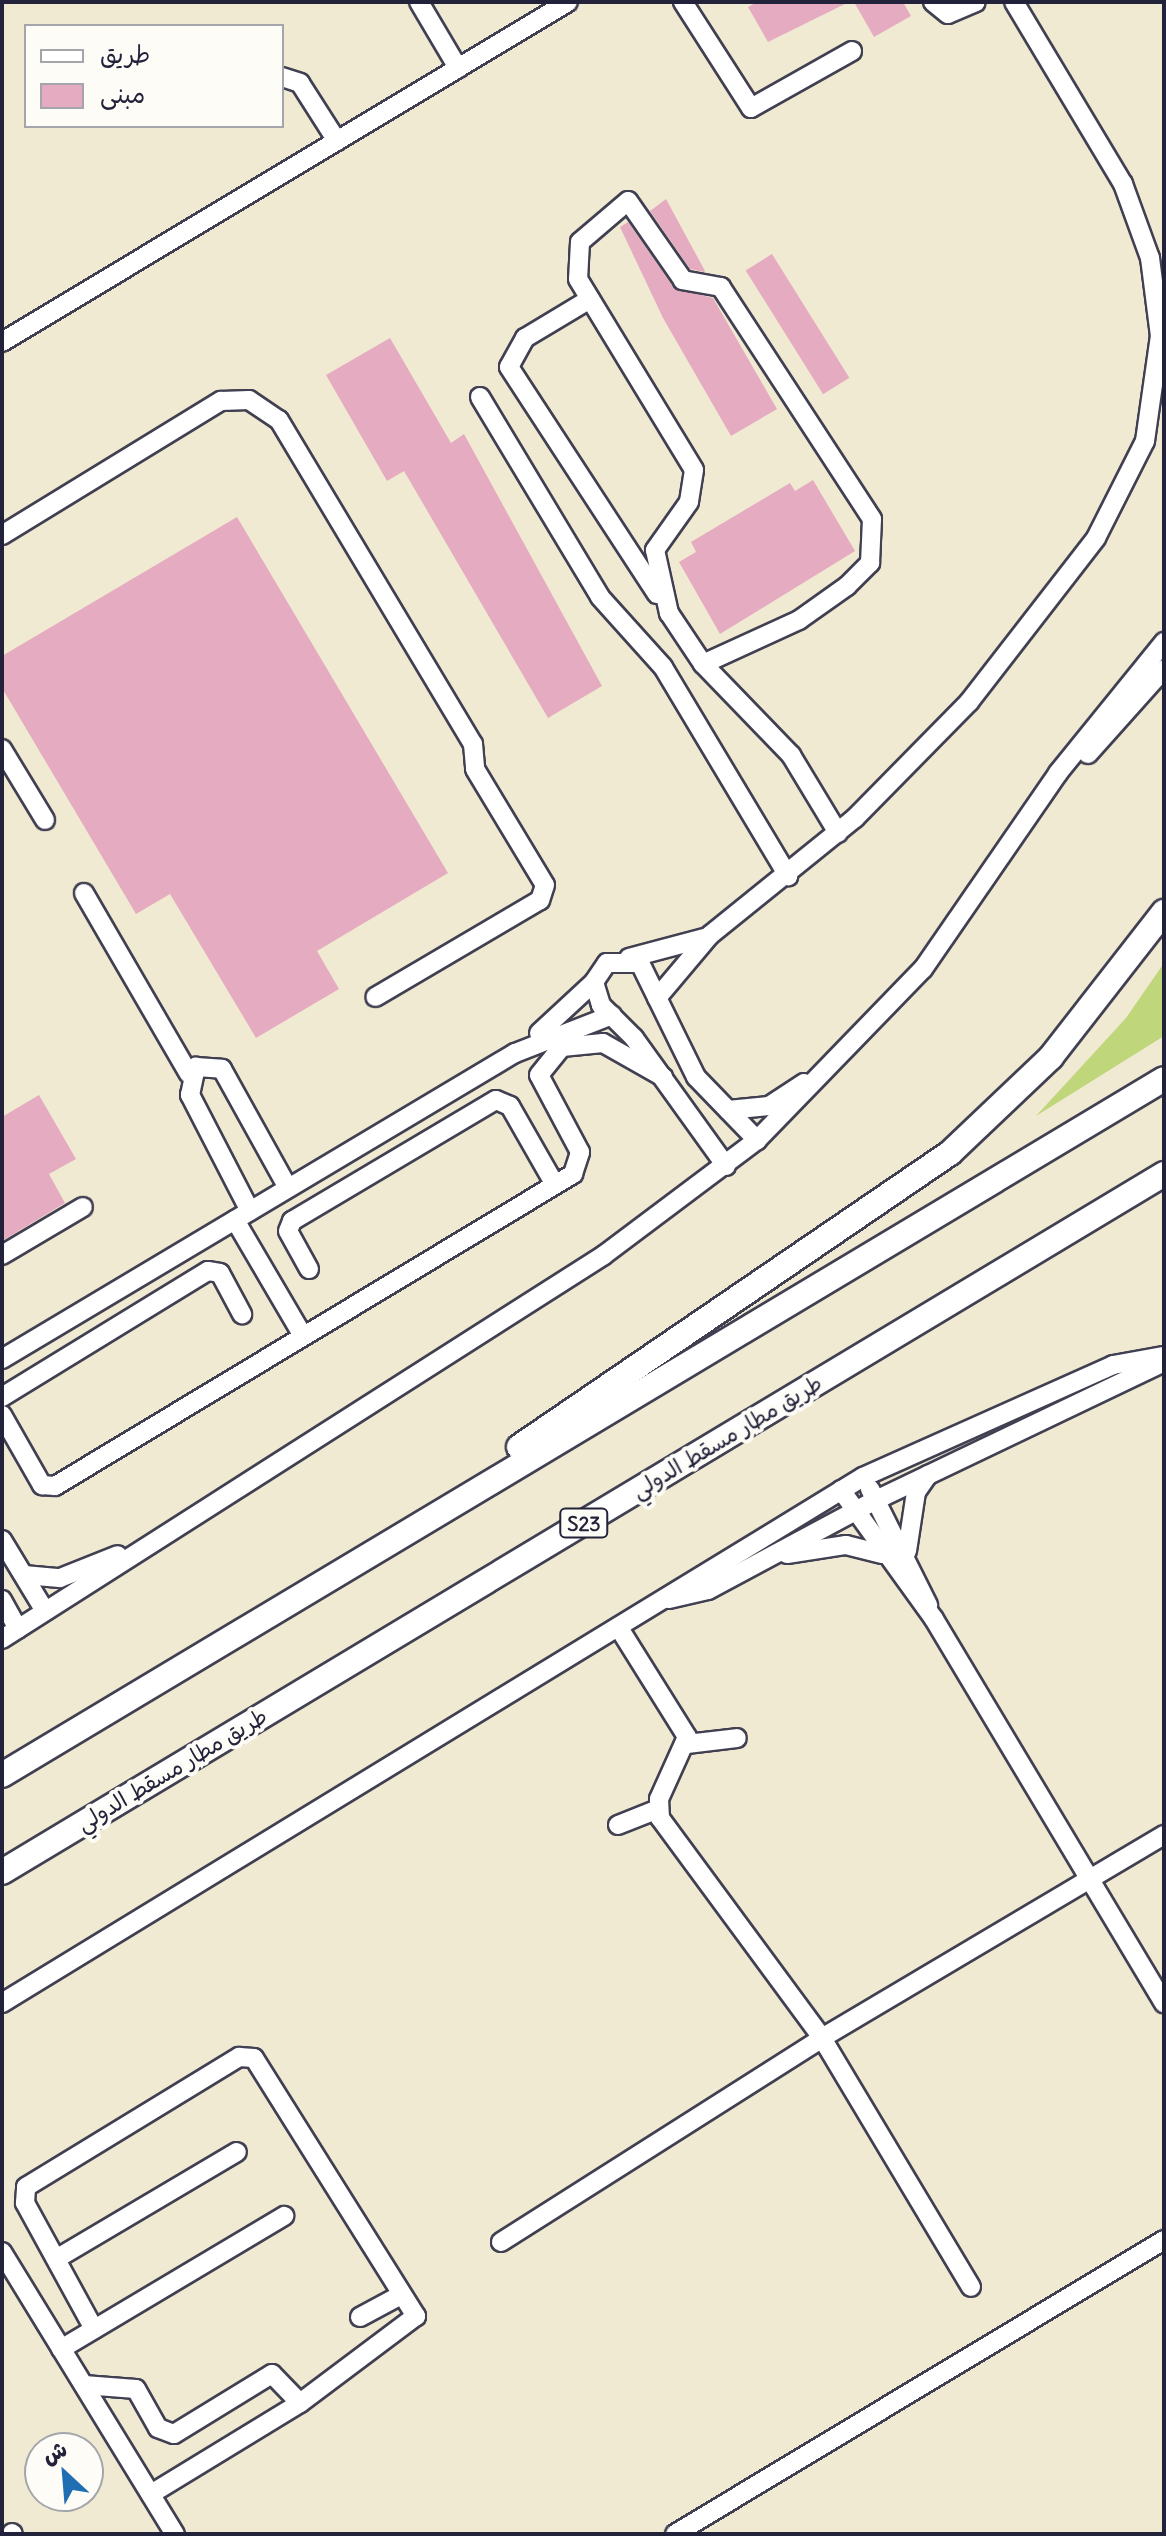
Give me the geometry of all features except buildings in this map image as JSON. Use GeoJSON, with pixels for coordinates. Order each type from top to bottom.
{"type":"FeatureCollection","features":[{"type":"Feature","properties":{"kind":"main road"},"geometry":{"type":"LineString","coordinates":[[240,1632],[831,1240],[950,1153],[1051,1057],[1164,912]]}},
{"type":"Feature","properties":{"kind":"main road"},"geometry":{"type":"LineString","coordinates":[[2,1775],[1164,1079]]}},
{"type":"Feature","properties":{"kind":"main road","name":"طريق مطار مسقط الدولي"},"geometry":{"type":"LineString","coordinates":[[2,1872],[1164,1174]]}},
{"type":"Feature","properties":{"kind":"street"},"geometry":{"type":"LineString","coordinates":[[419,2],[458,68]]}},
{"type":"Feature","properties":{"kind":"street"},"geometry":{"type":"LineString","coordinates":[[2,342],[568,2]]}},
{"type":"Feature","properties":{"kind":"street"},"geometry":{"type":"LineString","coordinates":[[683,2],[751,108],[852,51]]}},
{"type":"Feature","properties":{"kind":"street"},"geometry":{"type":"LineString","coordinates":[[933,2],[948,14],[976,2]]}},
{"type":"Feature","properties":{"kind":"street"},"geometry":{"type":"LineString","coordinates":[[657,998],[710,935],[788,876],[838,833],[969,702],[1096,538],[1130,479],[1152,414],[1157,297],[1138,220],[1014,2]]}},
{"type":"Feature","properties":{"kind":"street"},"geometry":{"type":"LineString","coordinates":[[284,78],[300,83],[337,141]]}},
{"type":"Feature","properties":{"kind":"street"},"geometry":{"type":"LineString","coordinates":[[669,613],[655,550],[689,502],[694,470],[578,279],[580,242],[628,201],[683,280],[721,287],[872,519],[870,563],[847,586],[799,620],[703,664]]}},
{"type":"Feature","properties":{"kind":"street"},"geometry":{"type":"LineString","coordinates":[[590,299],[525,338],[509,367],[703,664],[791,755],[838,833]]}},
{"type":"Feature","properties":{"kind":"street"},"geometry":{"type":"LineString","coordinates":[[480,397],[600,597],[663,667],[788,876]]}},
{"type":"Feature","properties":{"kind":"street"},"geometry":{"type":"LineString","coordinates":[[2,535],[221,401],[258,402],[279,420],[473,744],[475,769],[545,885],[540,900],[375,997]]}},
{"type":"Feature","properties":{"kind":"street"},"geometry":{"type":"LineString","coordinates":[[1004,858],[1058,773],[1164,642]]}},
{"type":"Feature","properties":{"kind":"street"},"geometry":{"type":"LineString","coordinates":[[2,1600],[10,1634],[591,1264],[726,1166],[855,1046],[1004,858],[1164,669]]}},
{"type":"Feature","properties":{"kind":"street"},"geometry":{"type":"LineString","coordinates":[[2,749],[45,820]]}},
{"type":"Feature","properties":{"kind":"street"},"geometry":{"type":"LineString","coordinates":[[84,893],[189,1074],[190,1095],[242,1216],[303,1336]]}},
{"type":"Feature","properties":{"kind":"street"},"geometry":{"type":"LineString","coordinates":[[515,1053],[594,982],[607,963],[710,935]]}},
{"type":"Feature","properties":{"kind":"street"},"geometry":{"type":"LineString","coordinates":[[629,958],[640,963],[684,1057],[757,1140]]}},
{"type":"Feature","properties":{"kind":"street"},"geometry":{"type":"LineString","coordinates":[[594,982],[612,1015],[663,1077],[726,1166]]}},
{"type":"Feature","properties":{"kind":"street"},"geometry":{"type":"LineString","coordinates":[[7,1359],[515,1053],[612,1015]]}},
{"type":"Feature","properties":{"kind":"street"},"geometry":{"type":"LineString","coordinates":[[2,1415],[51,1488],[573,1174],[580,1158],[540,1080],[553,1053],[582,1041],[603,1043],[663,1077]]}},
{"type":"Feature","properties":{"kind":"street"},"geometry":{"type":"LineString","coordinates":[[728,1110],[769,1106],[855,1046]]}},
{"type":"Feature","properties":{"kind":"street"},"geometry":{"type":"LineString","coordinates":[[189,1074],[204,1064],[222,1069],[288,1188]]}},
{"type":"Feature","properties":{"kind":"street"},"geometry":{"type":"LineString","coordinates":[[309,1269],[288,1231],[292,1221],[496,1100],[510,1106],[554,1183]]}},
{"type":"Feature","properties":{"kind":"street"},"geometry":{"type":"LineString","coordinates":[[5,1254],[83,1207]]}},
{"type":"Feature","properties":{"kind":"street"},"geometry":{"type":"LineString","coordinates":[[2,1397],[208,1271],[220,1273],[242,1314]]}},
{"type":"Feature","properties":{"kind":"street"},"geometry":{"type":"LineString","coordinates":[[666,1600],[708,1590],[854,1511],[1164,1359]]}},
{"type":"Feature","properties":{"kind":"street"},"geometry":{"type":"LineString","coordinates":[[2,2003],[666,1600],[737,1548],[863,1477],[1113,1365],[1164,1359]]}},
{"type":"Feature","properties":{"kind":"street"},"geometry":{"type":"LineString","coordinates":[[907,1551],[916,1492],[928,1475]]}},
{"type":"Feature","properties":{"kind":"street"},"geometry":{"type":"LineString","coordinates":[[863,1477],[907,1551],[934,1619]]}},
{"type":"Feature","properties":{"kind":"street"},"geometry":{"type":"LineString","coordinates":[[841,1490],[882,1554],[934,1619],[1164,2003]]}},
{"type":"Feature","properties":{"kind":"street"},"geometry":{"type":"LineString","coordinates":[[24,1575],[60,1578],[158,1539]]}},
{"type":"Feature","properties":{"kind":"street"},"geometry":{"type":"LineString","coordinates":[[2,1540],[45,1611]]}},
{"type":"Feature","properties":{"kind":"street"},"geometry":{"type":"LineString","coordinates":[[772,1556],[846,1545],[882,1554]]}},
{"type":"Feature","properties":{"kind":"street"},"geometry":{"type":"LineString","coordinates":[[619,1628],[687,1744]]}},
{"type":"Feature","properties":{"kind":"street"},"geometry":{"type":"LineString","coordinates":[[687,1744],[737,1738]]}},
{"type":"Feature","properties":{"kind":"street"},"geometry":{"type":"LineString","coordinates":[[618,1825],[658,1809],[687,1744]]}},
{"type":"Feature","properties":{"kind":"street"},"geometry":{"type":"LineString","coordinates":[[658,1809],[678,1850],[822,2038],[971,2287]]}},
{"type":"Feature","properties":{"kind":"street"},"geometry":{"type":"LineString","coordinates":[[501,2242],[822,2038],[1164,1835]]}},
{"type":"Feature","properties":{"kind":"street"},"geometry":{"type":"LineString","coordinates":[[94,2329],[23,2198],[26,2187],[249,2056],[416,2316],[300,2403],[151,2494]]}},
{"type":"Feature","properties":{"kind":"street"},"geometry":{"type":"LineString","coordinates":[[56,2259],[237,2152]]}},
{"type":"Feature","properties":{"kind":"street"},"geometry":{"type":"LineString","coordinates":[[61,2349],[284,2216]]}},
{"type":"Feature","properties":{"kind":"street"},"geometry":{"type":"LineString","coordinates":[[675,2534],[1164,2240]]}},
{"type":"Feature","properties":{"kind":"street"},"geometry":{"type":"LineString","coordinates":[[2,2252],[175,2534]]}},
{"type":"Feature","properties":{"kind":"street"},"geometry":{"type":"LineString","coordinates":[[360,2317],[401,2295]]}},
{"type":"Feature","properties":{"kind":"street"},"geometry":{"type":"LineString","coordinates":[[84,2385],[136,2389],[158,2428],[174,2434],[272,2374],[300,2403]]}},
{"type":"Feature","properties":{"kind":"green space"},"geometry":{"type":"Polygon","coordinates":[[[1164,963],[1164,1036],[1036,1116],[1126,1018],[1164,963]]]}}]}
